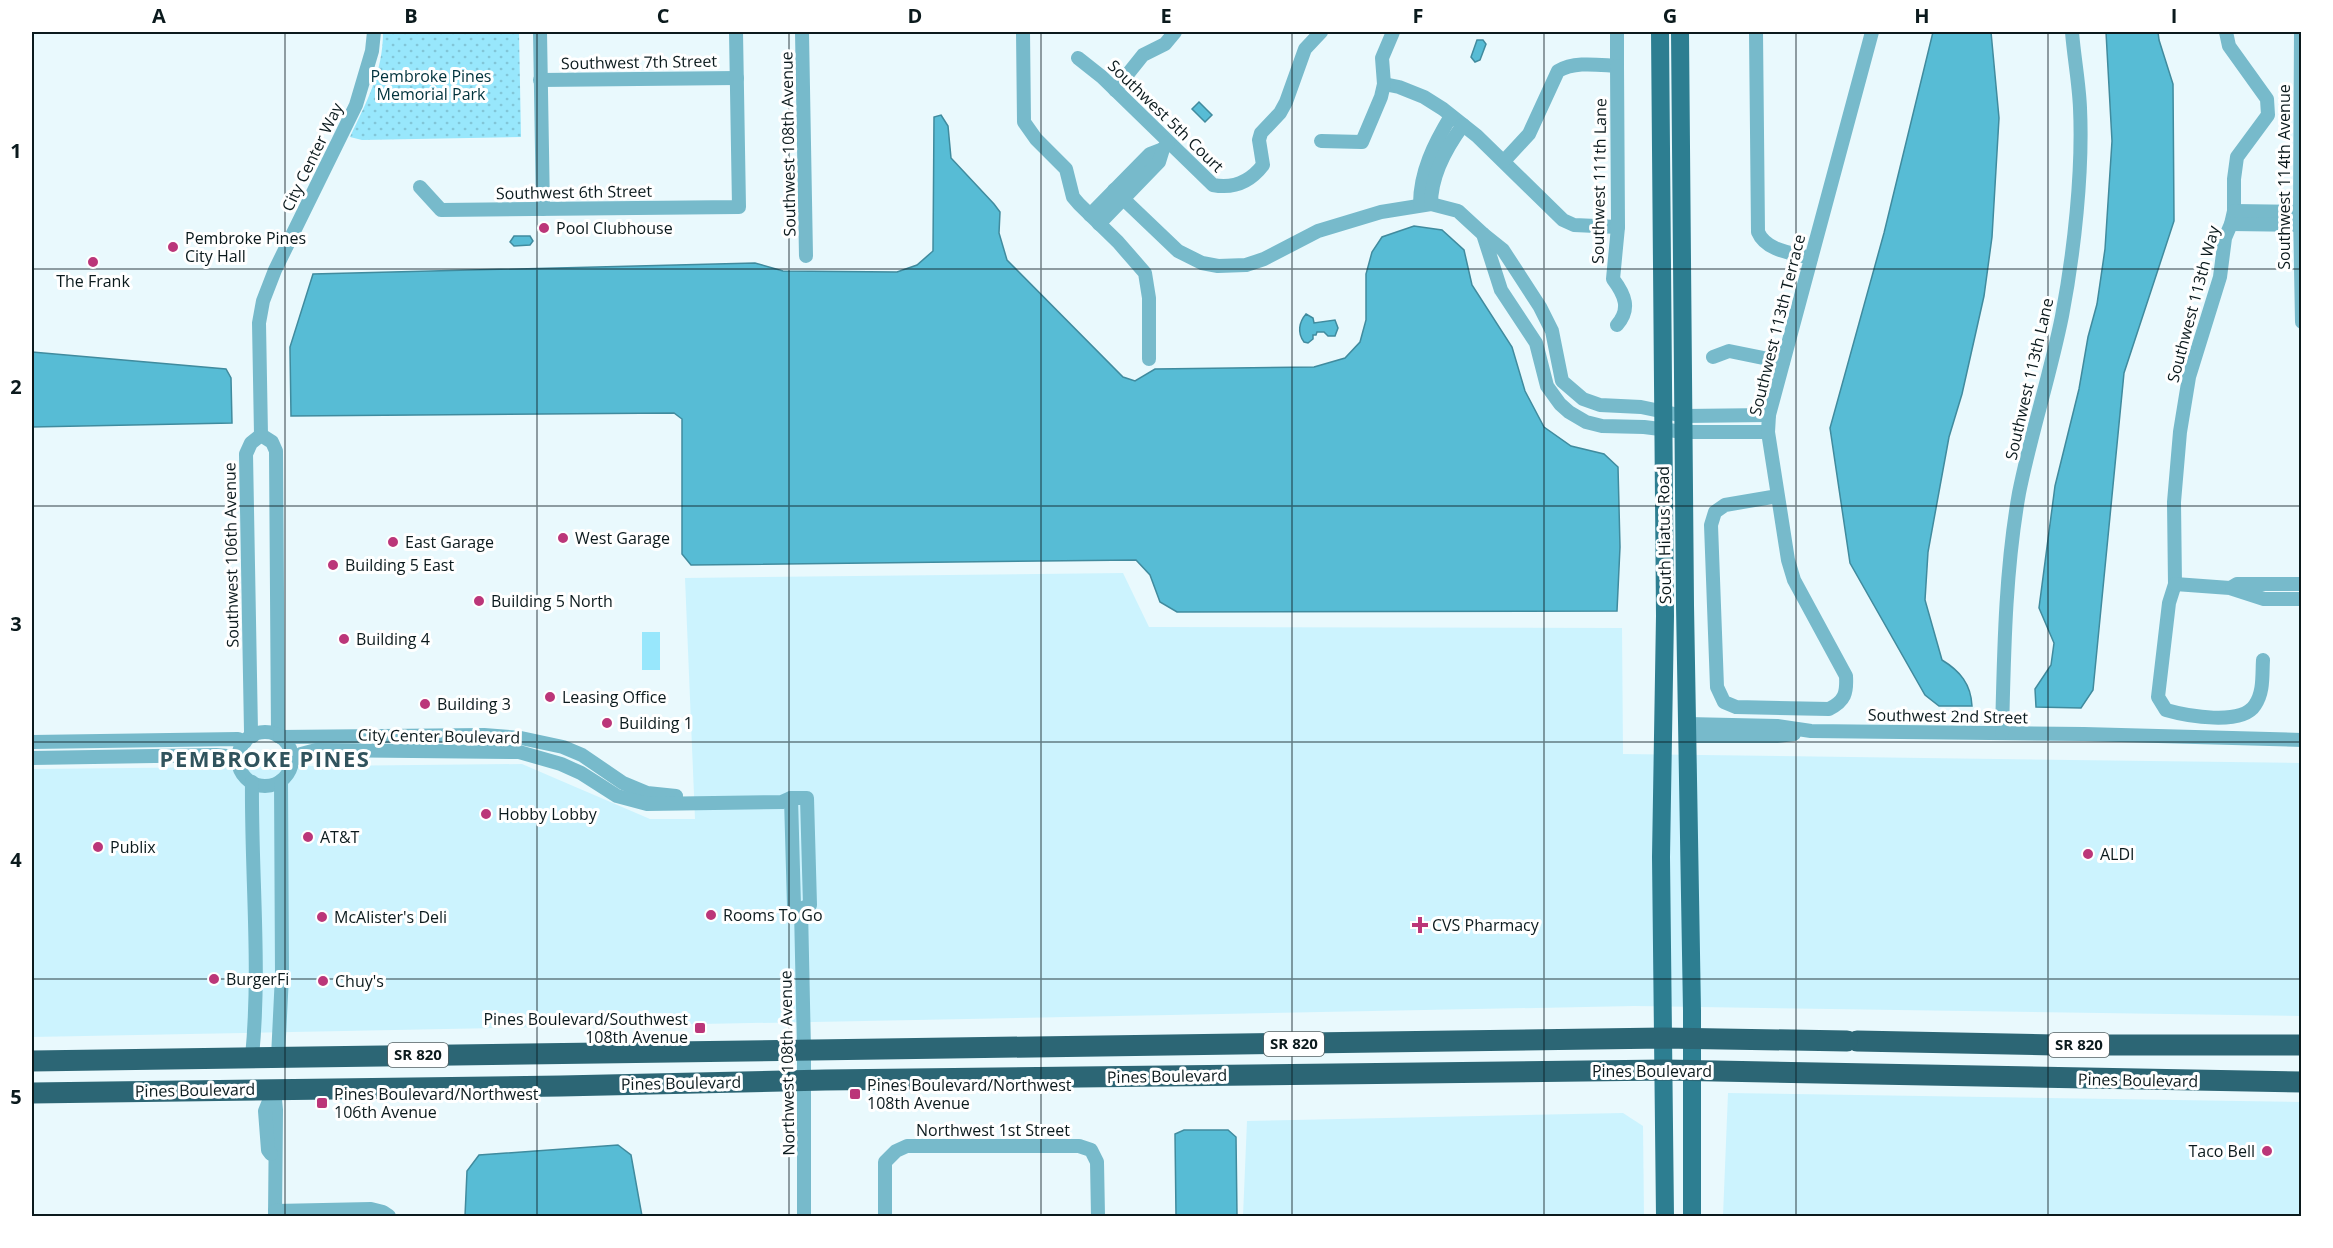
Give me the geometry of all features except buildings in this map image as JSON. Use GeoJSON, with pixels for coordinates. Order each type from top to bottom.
{"type":"FeatureCollection","features":[{"type":"Feature","properties":{"kind":"highway","name":"Pines Boulevard"},"geometry":{"type":"LineString","coordinates":[[32,1061],[1664,1038],[2066,1045],[2301,1045]]}},
{"type":"Feature","properties":{"kind":"highway"},"geometry":{"type":"LineString","coordinates":[[274,1089],[288,1072],[309,1056]]}},
{"type":"Feature","properties":{"kind":"highway"},"geometry":{"type":"LineString","coordinates":[[224,1089],[248,1080],[278,1057]]}},
{"type":"Feature","properties":{"kind":"highway","name":"Pines Boulevard"},"geometry":{"type":"LineString","coordinates":[[32,1093],[561,1086],[804,1080],[1665,1070],[2301,1082]]}},
{"type":"Feature","properties":{"kind":"main road","name":"South Hiatus Road"},"geometry":{"type":"LineString","coordinates":[[1660,32],[1665,615],[1661,857],[1665,1216]]}},
{"type":"Feature","properties":{"kind":"main road","name":"South Hiatus Road"},"geometry":{"type":"LineString","coordinates":[[1680,32],[1690,827],[1692,1216]]}},
{"type":"Feature","properties":{"kind":"main road"},"geometry":{"type":"LineString","coordinates":[[1665,615],[1673,642],[1673,708],[1678,723],[1688,730]]}},
{"type":"Feature","properties":{"kind":"main road"},"geometry":{"type":"LineString","coordinates":[[1663,724],[1674,738],[1677,750],[1680,810],[1690,827]]}},
{"type":"Feature","properties":{"kind":"street","name":"City Center Way"},"geometry":{"type":"LineString","coordinates":[[261,435],[259,323],[263,301],[275,270],[356,105],[372,51],[374,32]]}},
{"type":"Feature","properties":{"kind":"street"},"geometry":{"type":"LineString","coordinates":[[540,32],[543,209]]}},
{"type":"Feature","properties":{"kind":"street"},"geometry":{"type":"LineString","coordinates":[[736,32],[737,78]]}},
{"type":"Feature","properties":{"kind":"street","name":"Southwest 108th Avenue"},"geometry":{"type":"LineString","coordinates":[[802,32],[806,256]]}},
{"type":"Feature","properties":{"kind":"street"},"geometry":{"type":"LineString","coordinates":[[1023,32],[1024,122],[1036,139],[1066,169],[1073,197],[1145,273],[1149,298],[1149,359]]}},
{"type":"Feature","properties":{"kind":"street"},"geometry":{"type":"LineString","coordinates":[[1115,90],[1143,55],[1165,44],[1175,32]]}},
{"type":"Feature","properties":{"kind":"street","name":"Southwest 5th Court"},"geometry":{"type":"LineString","coordinates":[[1078,58],[1102,76],[1166,146],[1212,185],[1241,184],[1257,173],[1263,165],[1259,140],[1261,133],[1280,113],[1305,49],[1321,32]]}},
{"type":"Feature","properties":{"kind":"street"},"geometry":{"type":"LineString","coordinates":[[1321,141],[1362,142],[1381,97],[1384,84],[1382,58],[1393,32]]}},
{"type":"Feature","properties":{"kind":"street","name":"Southwest 111th Lane"},"geometry":{"type":"LineString","coordinates":[[1617,32],[1618,227],[1613,279],[1624,293],[1626,307],[1623,318],[1617,325]]}},
{"type":"Feature","properties":{"kind":"street"},"geometry":{"type":"LineString","coordinates":[[1756,32],[1758,232],[1768,246],[1811,258]]}},
{"type":"Feature","properties":{"kind":"street","name":"Southwest 113th Terrace"},"geometry":{"type":"LineString","coordinates":[[1778,496],[1725,505],[1715,512],[1711,525],[1717,687],[1724,702],[1737,707],[1829,709],[1840,704],[1847,691],[1846,676],[1794,580],[1788,560],[1778,496],[1768,432],[1769,415],[1872,32]]}},
{"type":"Feature","properties":{"kind":"street","name":"Southwest 113th Lane"},"geometry":{"type":"LineString","coordinates":[[2002,733],[2007,596],[2019,493],[2036,421],[2050,376],[2062,315],[2074,224],[2080,109],[2072,32]]}},
{"type":"Feature","properties":{"kind":"street","name":"Southwest 113th Way"},"geometry":{"type":"LineString","coordinates":[[2226,32],[2229,46],[2267,99],[2268,115],[2236,157],[2232,217],[2225,238],[2220,277],[2189,377],[2180,432],[2174,502],[2175,584],[2169,603],[2158,697],[2166,710],[2186,716],[2238,717],[2254,707],[2261,692],[2264,660]]}},
{"type":"Feature","properties":{"kind":"street","name":"Southwest 114th Avenue"},"geometry":{"type":"LineString","coordinates":[[2301,32],[2301,322]]}},
{"type":"Feature","properties":{"kind":"street"},"geometry":{"type":"LineString","coordinates":[[1504,161],[1529,134],[1558,70],[1566,66],[1577,65],[1617,66]]}},
{"type":"Feature","properties":{"kind":"street","name":"Southwest 7th Street"},"geometry":{"type":"LineString","coordinates":[[540,80],[737,78]]}},
{"type":"Feature","properties":{"kind":"street","name":"Southwest 6th Street"},"geometry":{"type":"LineString","coordinates":[[420,187],[441,210],[739,207],[737,78]]}},
{"type":"Feature","properties":{"kind":"street"},"geometry":{"type":"LineString","coordinates":[[1384,84],[1424,97],[1463,125],[1504,161],[1563,220],[1574,225],[1618,227]]}},
{"type":"Feature","properties":{"kind":"street"},"geometry":{"type":"LineString","coordinates":[[1426,204],[1422,176],[1441,132],[1451,116]]}},
{"type":"Feature","properties":{"kind":"street"},"geometry":{"type":"LineString","coordinates":[[1426,204],[1449,144],[1463,125]]}},
{"type":"Feature","properties":{"kind":"street"},"geometry":{"type":"LineString","coordinates":[[1094,219],[1119,194],[1150,154],[1166,146]]}},
{"type":"Feature","properties":{"kind":"street"},"geometry":{"type":"LineString","coordinates":[[1119,194],[1187,257],[1202,263],[1234,267],[1264,259],[1298,240],[1341,223],[1380,212],[1426,204],[1458,211],[1503,250],[1540,307],[1552,331],[1562,381],[1572,392],[1600,405],[1641,406],[1663,412],[1684,424],[1768,432]]}},
{"type":"Feature","properties":{"kind":"street"},"geometry":{"type":"LineString","coordinates":[[2232,217],[2300,218]]}},
{"type":"Feature","properties":{"kind":"street"},"geometry":{"type":"LineString","coordinates":[[1483,234],[1501,290],[1536,344],[1547,386],[1560,404],[1577,417],[1594,424],[1644,427],[1662,431],[1684,424],[1769,415]]}},
{"type":"Feature","properties":{"kind":"street"},"geometry":{"type":"LineString","coordinates":[[1713,357],[1729,351],[1783,362]]}},
{"type":"Feature","properties":{"kind":"street"},"geometry":{"type":"LineString","coordinates":[[261,435],[272,442],[276,451],[279,737]]}},
{"type":"Feature","properties":{"kind":"street","name":"Southwest 106th Avenue"},"geometry":{"type":"LineString","coordinates":[[249,739],[246,454],[251,442],[261,435]]}},
{"type":"Feature","properties":{"kind":"street"},"geometry":{"type":"LineString","coordinates":[[2175,584],[2230,588],[2264,599],[2301,599]]}},
{"type":"Feature","properties":{"kind":"street"},"geometry":{"type":"LineString","coordinates":[[2230,588],[2237,584],[2301,584]]}},
{"type":"Feature","properties":{"kind":"street","name":"Southwest 2nd Street"},"geometry":{"type":"LineString","coordinates":[[1688,730],[1777,736],[1811,731],[2084,734],[2301,740]]}},
{"type":"Feature","properties":{"kind":"street"},"geometry":{"type":"LineString","coordinates":[[32,742],[249,739],[266,733],[279,737],[291,752],[292,761],[286,776],[281,781],[263,786],[245,777],[239,754],[249,739]]}},
{"type":"Feature","properties":{"kind":"street","name":"City Center Boulevard"},"geometry":{"type":"LineString","coordinates":[[279,737],[484,735],[511,737],[542,742],[582,755],[623,783],[653,795],[783,794],[791,798]]}},
{"type":"Feature","properties":{"kind":"street","name":"City Center Boulevard"},"geometry":{"type":"LineString","coordinates":[[292,761],[301,754],[316,750],[519,752],[561,764],[581,773],[617,796],[647,804],[782,802],[791,798],[807,798]]}},
{"type":"Feature","properties":{"kind":"street"},"geometry":{"type":"LineString","coordinates":[[32,758],[219,755],[239,761]]}},
{"type":"Feature","properties":{"kind":"street"},"geometry":{"type":"LineString","coordinates":[[278,1057],[282,975],[281,781]]}},
{"type":"Feature","properties":{"kind":"street"},"geometry":{"type":"LineString","coordinates":[[252,782],[255,971],[252,1057]]}},
{"type":"Feature","properties":{"kind":"street","name":"Northwest 108th Avenue"},"geometry":{"type":"LineString","coordinates":[[791,798],[794,906],[801,909],[810,905],[807,798]]}},
{"type":"Feature","properties":{"kind":"street","name":"Northwest 108th Avenue"},"geometry":{"type":"LineString","coordinates":[[801,909],[804,1216]]}},
{"type":"Feature","properties":{"kind":"street"},"geometry":{"type":"LineString","coordinates":[[274,1089],[265,1111],[265,1126],[268,1150],[276,1160],[275,1214],[371,1209],[388,1216]]}},
{"type":"Feature","properties":{"kind":"street","name":"Northwest 1st Street"},"geometry":{"type":"LineString","coordinates":[[885,1216],[885,1162],[896,1151],[907,1146],[1079,1146],[1091,1150],[1097,1162],[1098,1216]]}},
{"type":"Feature","properties":{"kind":"shaded area"},"geometry":{"type":"Polygon","coordinates":[[[1933,32],[1991,32],[1999,118],[1992,237],[1984,296],[1962,394],[1949,437],[1928,552],[1925,600],[1942,660],[1954,669],[1967,685],[1972,706],[1939,706],[1925,695],[1850,563],[1830,428],[1884,233],[1933,32]]]}},
{"type":"Feature","properties":{"kind":"shaded area"},"geometry":{"type":"Polygon","coordinates":[[[2106,32],[2158,32],[2173,84],[2174,221],[2124,373],[2093,690],[2081,708],[2036,707],[2035,689],[2051,665],[2054,643],[2039,608],[2055,486],[2097,304],[2105,249],[2112,141],[2106,32]]]}},
{"type":"Feature","properties":{"kind":"shaded area"},"geometry":{"type":"Polygon","coordinates":[[[1477,40],[1483,40],[1486,44],[1480,60],[1475,62],[1471,57],[1477,40]]]}},
{"type":"Feature","properties":{"kind":"shaded area"},"geometry":{"type":"Polygon","coordinates":[[[1199,102],[1212,115],[1205,122],[1192,109],[1199,102]]]}},
{"type":"Feature","properties":{"kind":"shaded area"},"geometry":{"type":"Polygon","coordinates":[[[941,115],[948,126],[951,158],[1000,212],[999,233],[1007,260],[1123,377],[1135,381],[1155,369],[1314,367],[1345,358],[1360,342],[1366,320],[1366,274],[1372,252],[1382,237],[1414,226],[1442,230],[1464,250],[1472,285],[1512,347],[1525,391],[1544,427],[1571,446],[1604,454],[1618,467],[1620,547],[1617,611],[1177,612],[1160,602],[1150,575],[1136,560],[691,565],[682,554],[682,419],[674,413],[291,416],[290,347],[313,274],[755,263],[783,271],[897,272],[917,265],[933,251],[934,117],[941,115]]]}},
{"type":"Feature","properties":{"kind":"shaded area"},"geometry":{"type":"Polygon","coordinates":[[[514,236],[530,236],[533,241],[530,245],[514,246],[510,242],[514,236]]]}},
{"type":"Feature","properties":{"kind":"shaded area"},"geometry":{"type":"Polygon","coordinates":[[[1306,314],[1313,318],[1314,323],[1335,320],[1338,328],[1335,336],[1317,332],[1308,343],[1304,342],[1300,335],[1300,328],[1306,314]]]}},
{"type":"Feature","properties":{"kind":"shaded area"},"geometry":{"type":"Polygon","coordinates":[[[32,352],[226,369],[231,378],[232,423],[32,427],[32,352]]]}},
{"type":"Feature","properties":{"kind":"shaded area"},"geometry":{"type":"Polygon","coordinates":[[[1123,573],[1149,627],[1622,628],[1623,754],[2301,763],[2301,1016],[1635,1006],[32,1037],[32,769],[522,764],[650,819],[695,819],[685,578],[1123,573]]]}},
{"type":"Feature","properties":{"kind":"shaded area"},"geometry":{"type":"Polygon","coordinates":[[[1728,1093],[2301,1102],[2301,1216],[1723,1216],[1728,1093]]]}},
{"type":"Feature","properties":{"kind":"shaded area"},"geometry":{"type":"Polygon","coordinates":[[[1623,1113],[1643,1126],[1644,1216],[1243,1216],[1247,1121],[1623,1113]]]}},
{"type":"Feature","properties":{"kind":"shaded area"},"geometry":{"type":"Polygon","coordinates":[[[1184,1130],[1228,1130],[1236,1137],[1237,1216],[1176,1216],[1175,1134],[1184,1130]]]}},
{"type":"Feature","properties":{"kind":"shaded area"},"geometry":{"type":"Polygon","coordinates":[[[618,1145],[631,1155],[642,1216],[465,1216],[467,1171],[479,1155],[618,1145]]]}},
{"type":"Feature","properties":{"kind":"green space","name":"Pembroke Pines Memorial Park"},"geometry":{"type":"Polygon","coordinates":[[[383,32],[519,32],[521,137],[362,140],[350,137],[368,99],[377,73],[383,32]]]}},
{"type":"Feature","properties":{"kind":"green space"},"geometry":{"type":"Polygon","coordinates":[[[642,632],[660,632],[660,670],[642,670],[642,632]]]}},
{"type":"Feature","properties":{"kind":"place","name":"Pool Clubhouse"},"geometry":{"type":"Point","coordinates":[544,228]}},
{"type":"Feature","properties":{"kind":"place","name":"Pembroke Pines City Hall"},"geometry":{"type":"Point","coordinates":[173,247]}},
{"type":"Feature","properties":{"kind":"place","name":"The Frank"},"geometry":{"type":"Point","coordinates":[93,262]}},
{"type":"Feature","properties":{"kind":"place","name":"West Garage"},"geometry":{"type":"Point","coordinates":[563,538]}},
{"type":"Feature","properties":{"kind":"place","name":"East Garage"},"geometry":{"type":"Point","coordinates":[393,542]}},
{"type":"Feature","properties":{"kind":"place","name":"Building 5 East"},"geometry":{"type":"Point","coordinates":[333,565]}},
{"type":"Feature","properties":{"kind":"place","name":"Building 5 North"},"geometry":{"type":"Point","coordinates":[479,601]}},
{"type":"Feature","properties":{"kind":"place","name":"Building 4"},"geometry":{"type":"Point","coordinates":[344,639]}},
{"type":"Feature","properties":{"kind":"place","name":"Leasing Office"},"geometry":{"type":"Point","coordinates":[550,697]}},
{"type":"Feature","properties":{"kind":"place","name":"Building 3"},"geometry":{"type":"Point","coordinates":[425,704]}},
{"type":"Feature","properties":{"kind":"place","name":"Building 1"},"geometry":{"type":"Point","coordinates":[607,723]}},
{"type":"Feature","properties":{"kind":"place","name":"Hobby Lobby"},"geometry":{"type":"Point","coordinates":[486,814]}},
{"type":"Feature","properties":{"kind":"place","name":"AT&T"},"geometry":{"type":"Point","coordinates":[308,837]}},
{"type":"Feature","properties":{"kind":"place","name":"Publix"},"geometry":{"type":"Point","coordinates":[98,847]}},
{"type":"Feature","properties":{"kind":"place","name":"ALDI"},"geometry":{"type":"Point","coordinates":[2088,854]}},
{"type":"Feature","properties":{"kind":"place","name":"Rooms To Go"},"geometry":{"type":"Point","coordinates":[711,915]}},
{"type":"Feature","properties":{"kind":"place","name":"McAlister's Deli"},"geometry":{"type":"Point","coordinates":[322,917]}},
{"type":"Feature","properties":{"kind":"place","name":"CVS Pharmacy"},"geometry":{"type":"Point","coordinates":[1420,925]}},
{"type":"Feature","properties":{"kind":"place","name":"BurgerFi"},"geometry":{"type":"Point","coordinates":[214,979]}},
{"type":"Feature","properties":{"kind":"place","name":"Chuy's"},"geometry":{"type":"Point","coordinates":[323,981]}},
{"type":"Feature","properties":{"kind":"place","name":"Pines Boulevard/Southwest 108th Avenue"},"geometry":{"type":"Point","coordinates":[700,1028]}},
{"type":"Feature","properties":{"kind":"place","name":"Pines Boulevard/Northwest 108th Avenue"},"geometry":{"type":"Point","coordinates":[855,1094]}},
{"type":"Feature","properties":{"kind":"place","name":"Pines Boulevard/Northwest 106th Avenue"},"geometry":{"type":"Point","coordinates":[322,1103]}},
{"type":"Feature","properties":{"kind":"place","name":"Taco Bell"},"geometry":{"type":"Point","coordinates":[2267,1151]}},
{"type":"Feature","properties":{"kind":"district","name":"PEMBROKE PINES"},"geometry":{"type":"Point","coordinates":[265,759]}}]}
